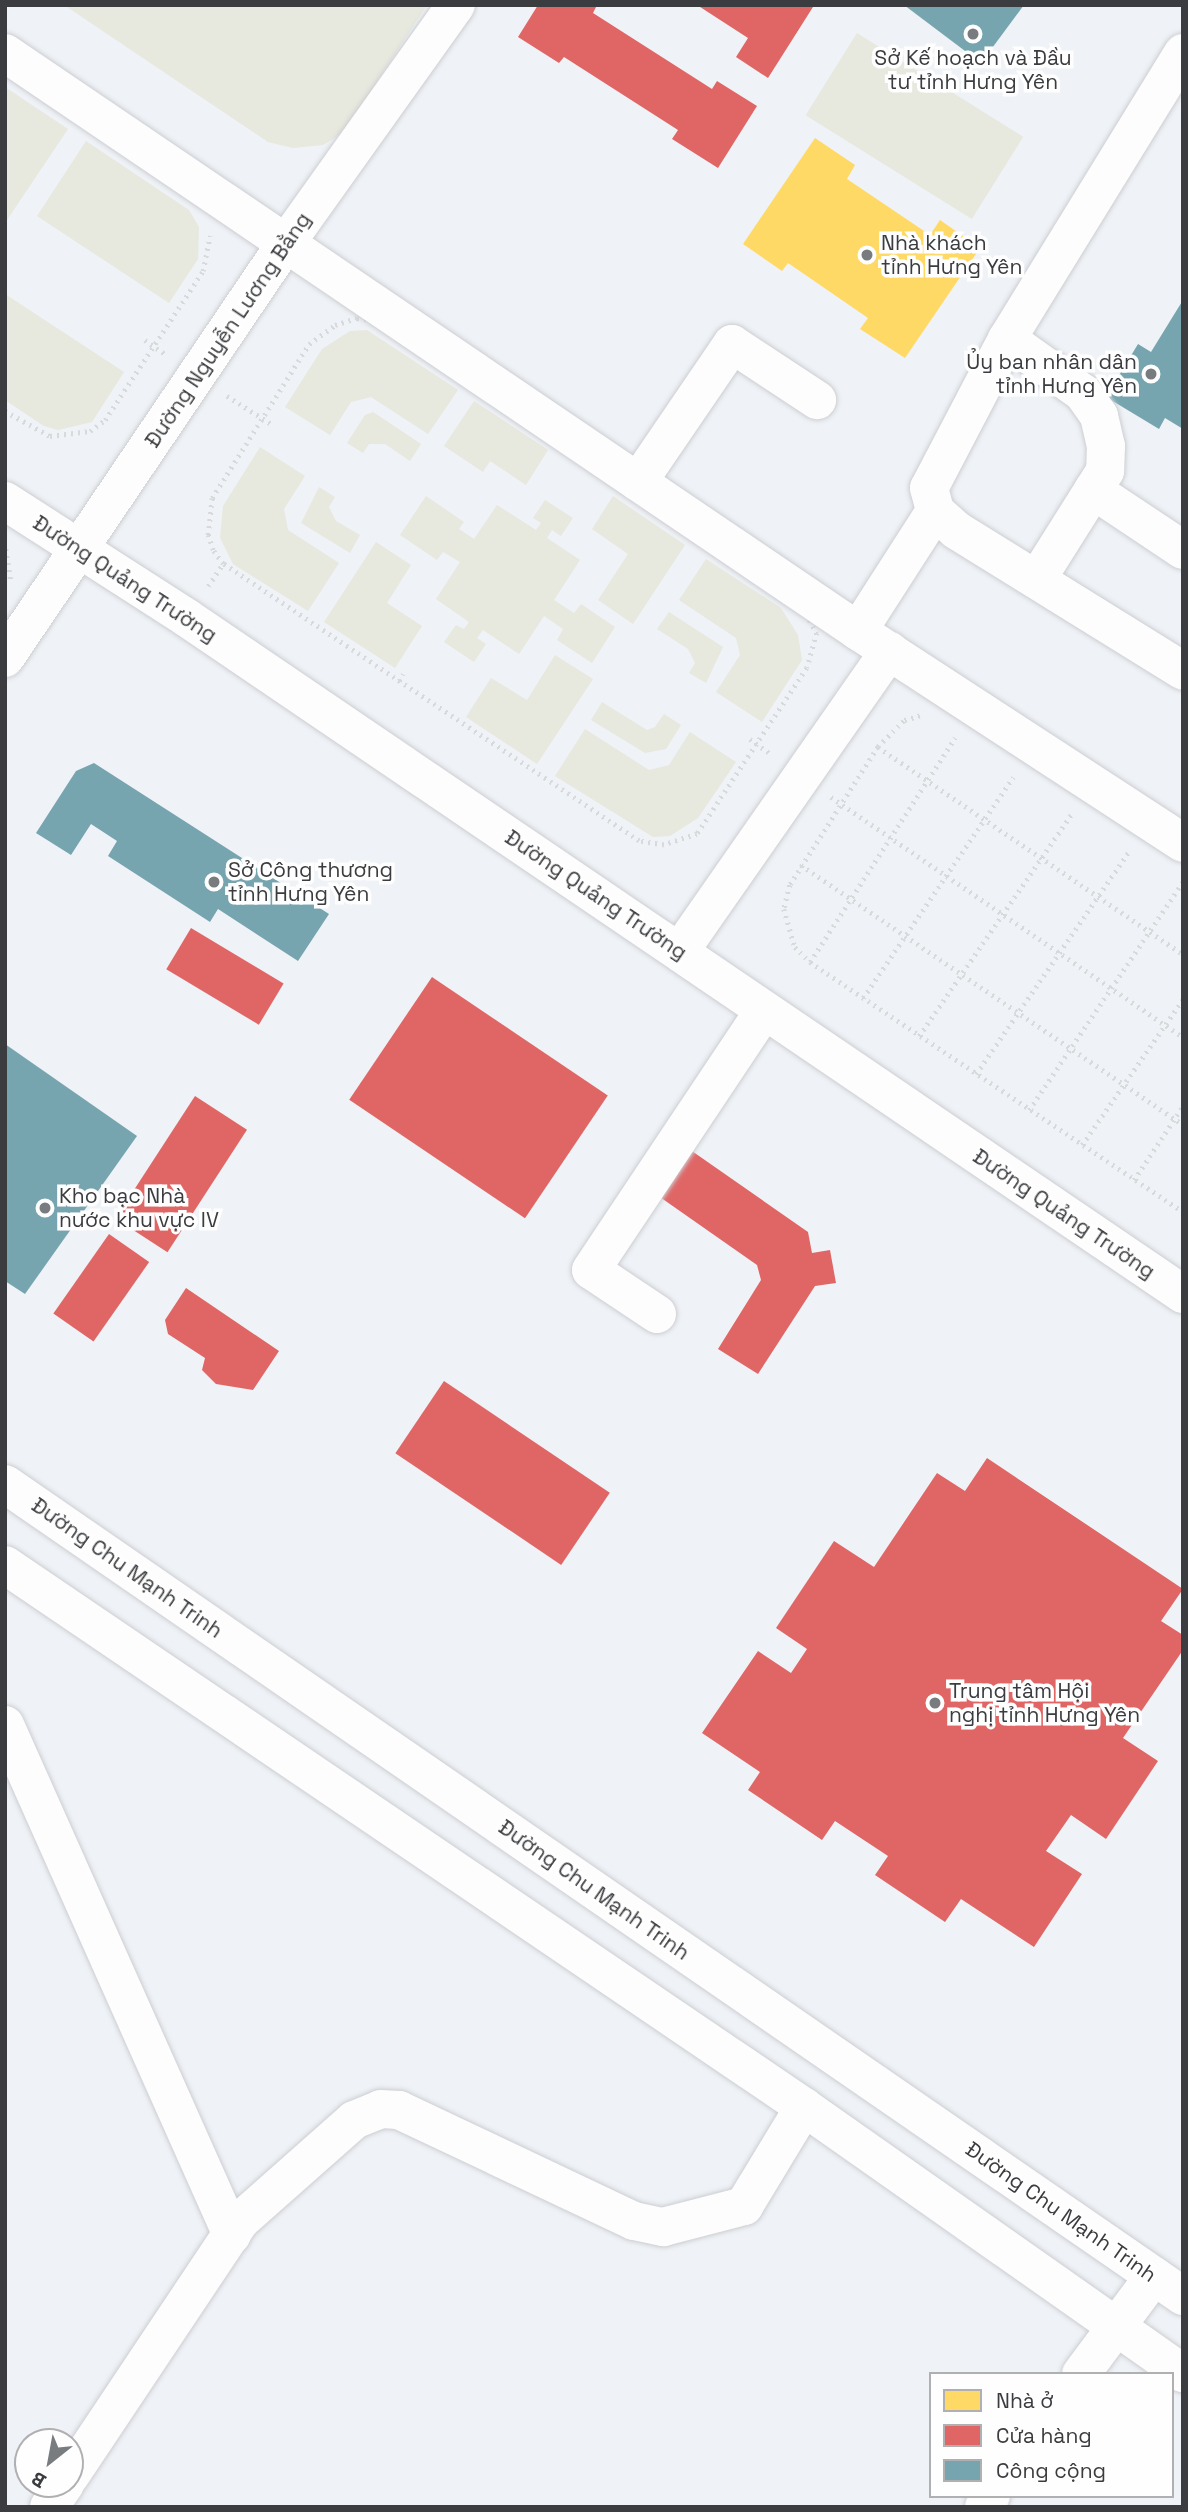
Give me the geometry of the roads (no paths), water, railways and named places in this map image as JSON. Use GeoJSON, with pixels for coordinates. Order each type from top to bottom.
{"type":"FeatureCollection","features":[{"type":"Feature","properties":{"kind":"street","name":"Đường Nguyễn Lương Bằng"},"geometry":{"type":"LineString","coordinates":[[5,658],[285,246],[456,5]]}},
{"type":"Feature","properties":{"kind":"street"},"geometry":{"type":"LineString","coordinates":[[5,53],[285,246],[874,641],[1183,843]]}},
{"type":"Feature","properties":{"kind":"street"},"geometry":{"type":"LineString","coordinates":[[1183,53],[1171,97],[1007,339],[941,459],[929,488],[934,511],[956,530],[1183,671]]}},
{"type":"Feature","properties":{"kind":"street"},"geometry":{"type":"LineString","coordinates":[[1007,339],[1083,393],[1099,416],[1106,446],[1105,471],[1037,579]]}},
{"type":"Feature","properties":{"kind":"street"},"geometry":{"type":"LineString","coordinates":[[638,482],[732,344],[817,400]]}},
{"type":"Feature","properties":{"kind":"street"},"geometry":{"type":"LineString","coordinates":[[1093,490],[1183,550]]}},
{"type":"Feature","properties":{"kind":"street","name":"Đường Quảng Trường"},"geometry":{"type":"LineString","coordinates":[[5,500],[680,951],[764,1011],[1183,1294]]}},
{"type":"Feature","properties":{"kind":"street"},"geometry":{"type":"LineString","coordinates":[[680,951],[874,641],[934,511]]}},
{"type":"Feature","properties":{"kind":"street"},"geometry":{"type":"LineString","coordinates":[[657,1314],[591,1270],[764,1011]]}},
{"type":"Feature","properties":{"kind":"street","name":"Đường Chu Mạnh Trinh"},"geometry":{"type":"LineString","coordinates":[[5,1484],[1169,2286]]}},
{"type":"Feature","properties":{"kind":"street"},"geometry":{"type":"LineString","coordinates":[[5,1565],[804,2107],[1183,2373]]}},
{"type":"Feature","properties":{"kind":"street"},"geometry":{"type":"LineString","coordinates":[[5,1725],[232,2235]]}},
{"type":"Feature","properties":{"kind":"street"},"geometry":{"type":"LineString","coordinates":[[84,2455],[251,2207],[354,2120],[380,2109],[399,2110],[634,2221],[663,2227],[744,2206],[804,2107]]}},
{"type":"Feature","properties":{"kind":"street"},"geometry":{"type":"LineString","coordinates":[[1082,2372],[1116,2326],[1169,2286]]}},
{"type":"Feature","properties":{"kind":"place","name":"Sở Kế hoạch và Đầu tư tỉnh Hưng Yên"},"geometry":{"type":"Point","coordinates":[973,34]}},
{"type":"Feature","properties":{"kind":"place","name":"Nhà khách tỉnh Hưng Yên"},"geometry":{"type":"Point","coordinates":[867,255]}},
{"type":"Feature","properties":{"kind":"place","name":"Ủy ban nhân dân tỉnh Hưng Yên"},"geometry":{"type":"Point","coordinates":[1151,374]}},
{"type":"Feature","properties":{"kind":"place","name":"Sở Công thương tỉnh Hưng Yên"},"geometry":{"type":"Point","coordinates":[214,882]}},
{"type":"Feature","properties":{"kind":"place","name":"Kho bạc Nhà nước khu vực IV"},"geometry":{"type":"Point","coordinates":[45,1208]}},
{"type":"Feature","properties":{"kind":"place","name":"Trung tâm Hội nghị tỉnh Hưng Yên"},"geometry":{"type":"Point","coordinates":[935,1703]}}]}
